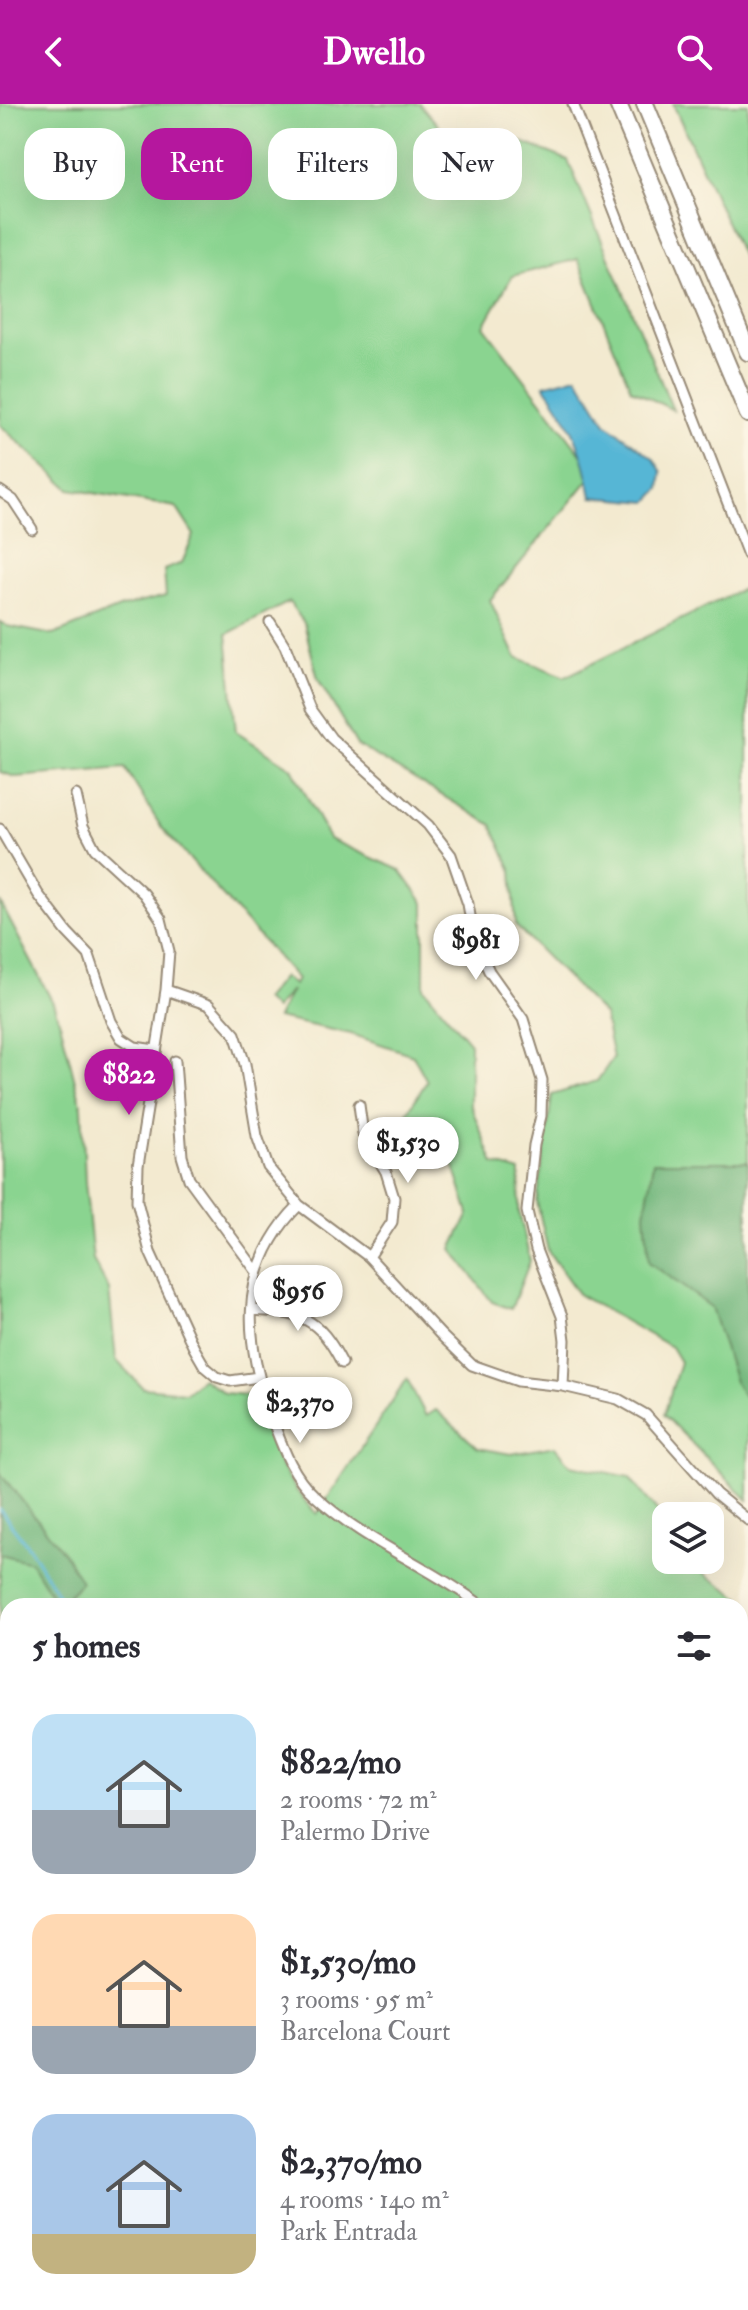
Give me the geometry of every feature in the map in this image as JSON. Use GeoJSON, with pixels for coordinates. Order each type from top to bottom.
{"type":"FeatureCollection","features":[{"type":"Feature","properties":{"kind":"highway"},"geometry":{"type":"LineString","coordinates":[[618,104],[748,414]]}},
{"type":"Feature","properties":{"kind":"highway"},"geometry":{"type":"LineString","coordinates":[[645,104],[748,352]]}},
{"type":"Feature","properties":{"kind":"street"},"geometry":{"type":"LineString","coordinates":[[573,104],[748,555]]}},
{"type":"Feature","properties":{"kind":"street"},"geometry":{"type":"LineString","coordinates":[[0,491],[13,500],[32,529]]}},
{"type":"Feature","properties":{"kind":"street"},"geometry":{"type":"LineString","coordinates":[[270,622],[285,646],[310,709],[331,738],[428,825],[451,855],[468,904],[474,939],[484,960],[523,1019],[542,1080],[541,1116],[534,1145],[527,1211],[536,1250],[562,1316],[565,1340],[563,1386]]}},
{"type":"Feature","properties":{"kind":"street"},"geometry":{"type":"LineString","coordinates":[[76,795],[83,826],[95,849],[144,894],[161,919],[169,951],[166,990],[138,1166],[137,1201],[150,1252],[205,1367],[217,1377],[230,1381],[259,1377]]}},
{"type":"Feature","properties":{"kind":"street"},"geometry":{"type":"LineString","coordinates":[[0,829],[38,894],[89,955],[111,1021],[121,1038],[135,1047],[155,1050]]}},
{"type":"Feature","properties":{"kind":"street"},"geometry":{"type":"LineString","coordinates":[[166,990],[209,1005],[235,1034],[245,1064],[257,1136],[268,1167],[299,1205],[369,1257],[472,1365],[518,1381],[563,1386],[618,1399],[646,1415],[716,1494],[748,1520]]}},
{"type":"Feature","properties":{"kind":"street"},"geometry":{"type":"LineString","coordinates":[[175,1061],[182,1156],[189,1179],[257,1272]]}},
{"type":"Feature","properties":{"kind":"street"},"geometry":{"type":"LineString","coordinates":[[359,1105],[363,1134],[386,1172],[394,1198],[392,1222],[369,1257]]}},
{"type":"Feature","properties":{"kind":"street"},"geometry":{"type":"LineString","coordinates":[[299,1205],[273,1235],[257,1272],[251,1334],[264,1399],[291,1466],[310,1492],[343,1521],[424,1567],[470,1598]]}},
{"type":"Feature","properties":{"kind":"street"},"geometry":{"type":"LineString","coordinates":[[252,1310],[290,1312],[308,1319],[333,1347],[342,1363]]}},
{"type":"Feature","properties":{"kind":"green space"},"geometry":{"type":"Polygon","coordinates":[[[0,104],[420,104],[440,128],[413,128],[413,200],[522,200],[522,142],[568,160],[673,410],[631,389],[578,259],[512,276],[484,326],[595,472],[490,600],[516,657],[565,677],[748,586],[748,1162],[654,1162],[649,1262],[712,1307],[736,1384],[748,1401],[748,1500],[664,1415],[680,1362],[671,1347],[579,1295],[548,1251],[537,1202],[552,1095],[597,1081],[613,1058],[604,1015],[516,926],[512,871],[492,825],[357,745],[318,679],[304,623],[289,602],[227,634],[236,732],[292,768],[329,839],[400,870],[424,903],[424,988],[470,1043],[470,1104],[494,1164],[520,1172],[519,1211],[530,1261],[511,1309],[492,1302],[452,1249],[469,1214],[449,1151],[403,1119],[427,1081],[413,1055],[351,1034],[277,1018],[291,990],[275,1009],[264,1000],[283,977],[294,985],[297,979],[161,827],[125,768],[16,777],[0,772],[0,622],[53,635],[122,607],[166,596],[164,570],[182,563],[194,535],[176,507],[70,489],[0,425],[0,104]]]}},
{"type":"Feature","properties":{"kind":"green space"},"geometry":{"type":"Polygon","coordinates":[[[673,104],[748,104],[748,270],[673,104]]]}},
{"type":"Feature","properties":{"kind":"green space"},"geometry":{"type":"Polygon","coordinates":[[[0,902],[53,1003],[61,1026],[82,1108],[93,1260],[109,1290],[116,1360],[143,1388],[185,1392],[202,1378],[224,1393],[246,1395],[255,1401],[286,1475],[317,1514],[407,1379],[426,1416],[436,1410],[478,1448],[511,1454],[555,1446],[571,1465],[629,1477],[652,1505],[652,1574],[705,1574],[741,1598],[0,1598],[0,902]]]}},
{"type":"Feature","properties":{"kind":"green space"},"geometry":{"type":"Polygon","coordinates":[[[653,1162],[748,1162],[748,1401],[736,1385],[711,1307],[649,1262],[645,1214],[653,1162]]]}},
{"type":"Feature","properties":{"kind":"green space"},"geometry":{"type":"Polygon","coordinates":[[[0,1473],[64,1553],[81,1582],[66,1598],[53,1598],[31,1562],[0,1554],[0,1473]]]}},
{"type":"Feature","properties":{"kind":"water"},"geometry":{"type":"Polygon","coordinates":[[[577,376],[606,423],[653,458],[662,472],[660,489],[648,502],[592,497],[576,438],[544,385],[577,376]]]}},
{"type":"Feature","properties":{"kind":"waterway"},"geometry":{"type":"LineString","coordinates":[[0,1510],[31,1550],[60,1598]]}}]}
